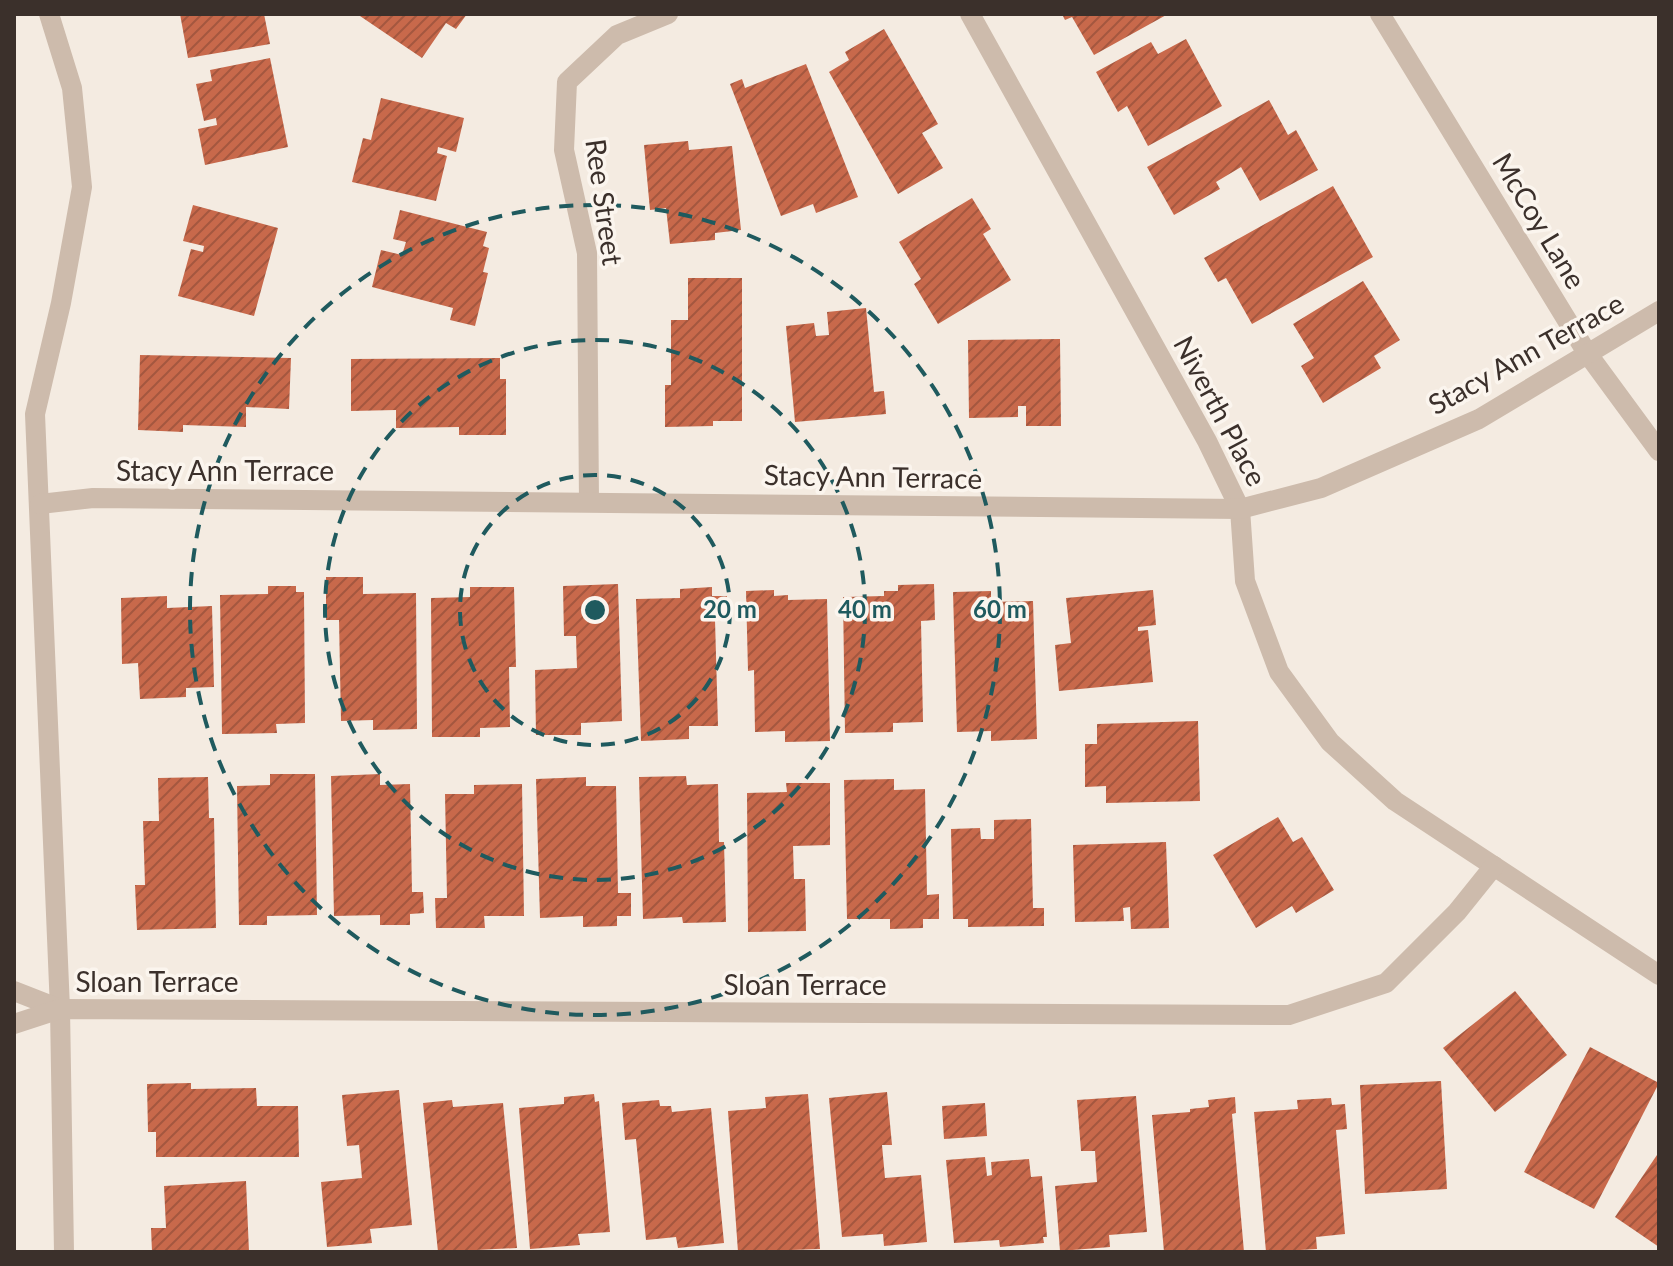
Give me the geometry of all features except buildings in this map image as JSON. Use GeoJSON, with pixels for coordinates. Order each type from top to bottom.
{"type":"FeatureCollection","features":[{"type":"Feature","properties":{"kind":"street"},"geometry":{"type":"LineString","coordinates":[[49,14],[72,88],[82,187],[61,303],[35,414],[60,1009],[64,1252]]}},
{"type":"Feature","properties":{"kind":"street","name":"Ree Street"},"geometry":{"type":"LineString","coordinates":[[589,502],[587,253],[564,150],[567,82],[617,35],[668,14]]}},
{"type":"Feature","properties":{"kind":"street","name":"Niverth Place"},"geometry":{"type":"LineString","coordinates":[[970,14],[1207,441],[1240,509],[1245,581],[1279,672],[1330,742],[1395,801],[1659,975]]}},
{"type":"Feature","properties":{"kind":"street","name":"McCoy Lane"},"geometry":{"type":"LineString","coordinates":[[1380,14],[1587,353],[1659,451]]}},
{"type":"Feature","properties":{"kind":"street","name":"Stacy Ann Terrace"},"geometry":{"type":"LineString","coordinates":[[40,504],[93,498],[1240,509],[1321,488],[1479,419],[1659,311]]}},
{"type":"Feature","properties":{"kind":"street","name":"Sloan Terrace"},"geometry":{"type":"LineString","coordinates":[[14,1024],[60,1009],[1289,1015],[1386,983],[1457,912],[1494,866]]}},
{"type":"Feature","properties":{"kind":"street","name":"Sloan Terrace"},"geometry":{"type":"LineString","coordinates":[[14,991],[60,1009]]}}]}
